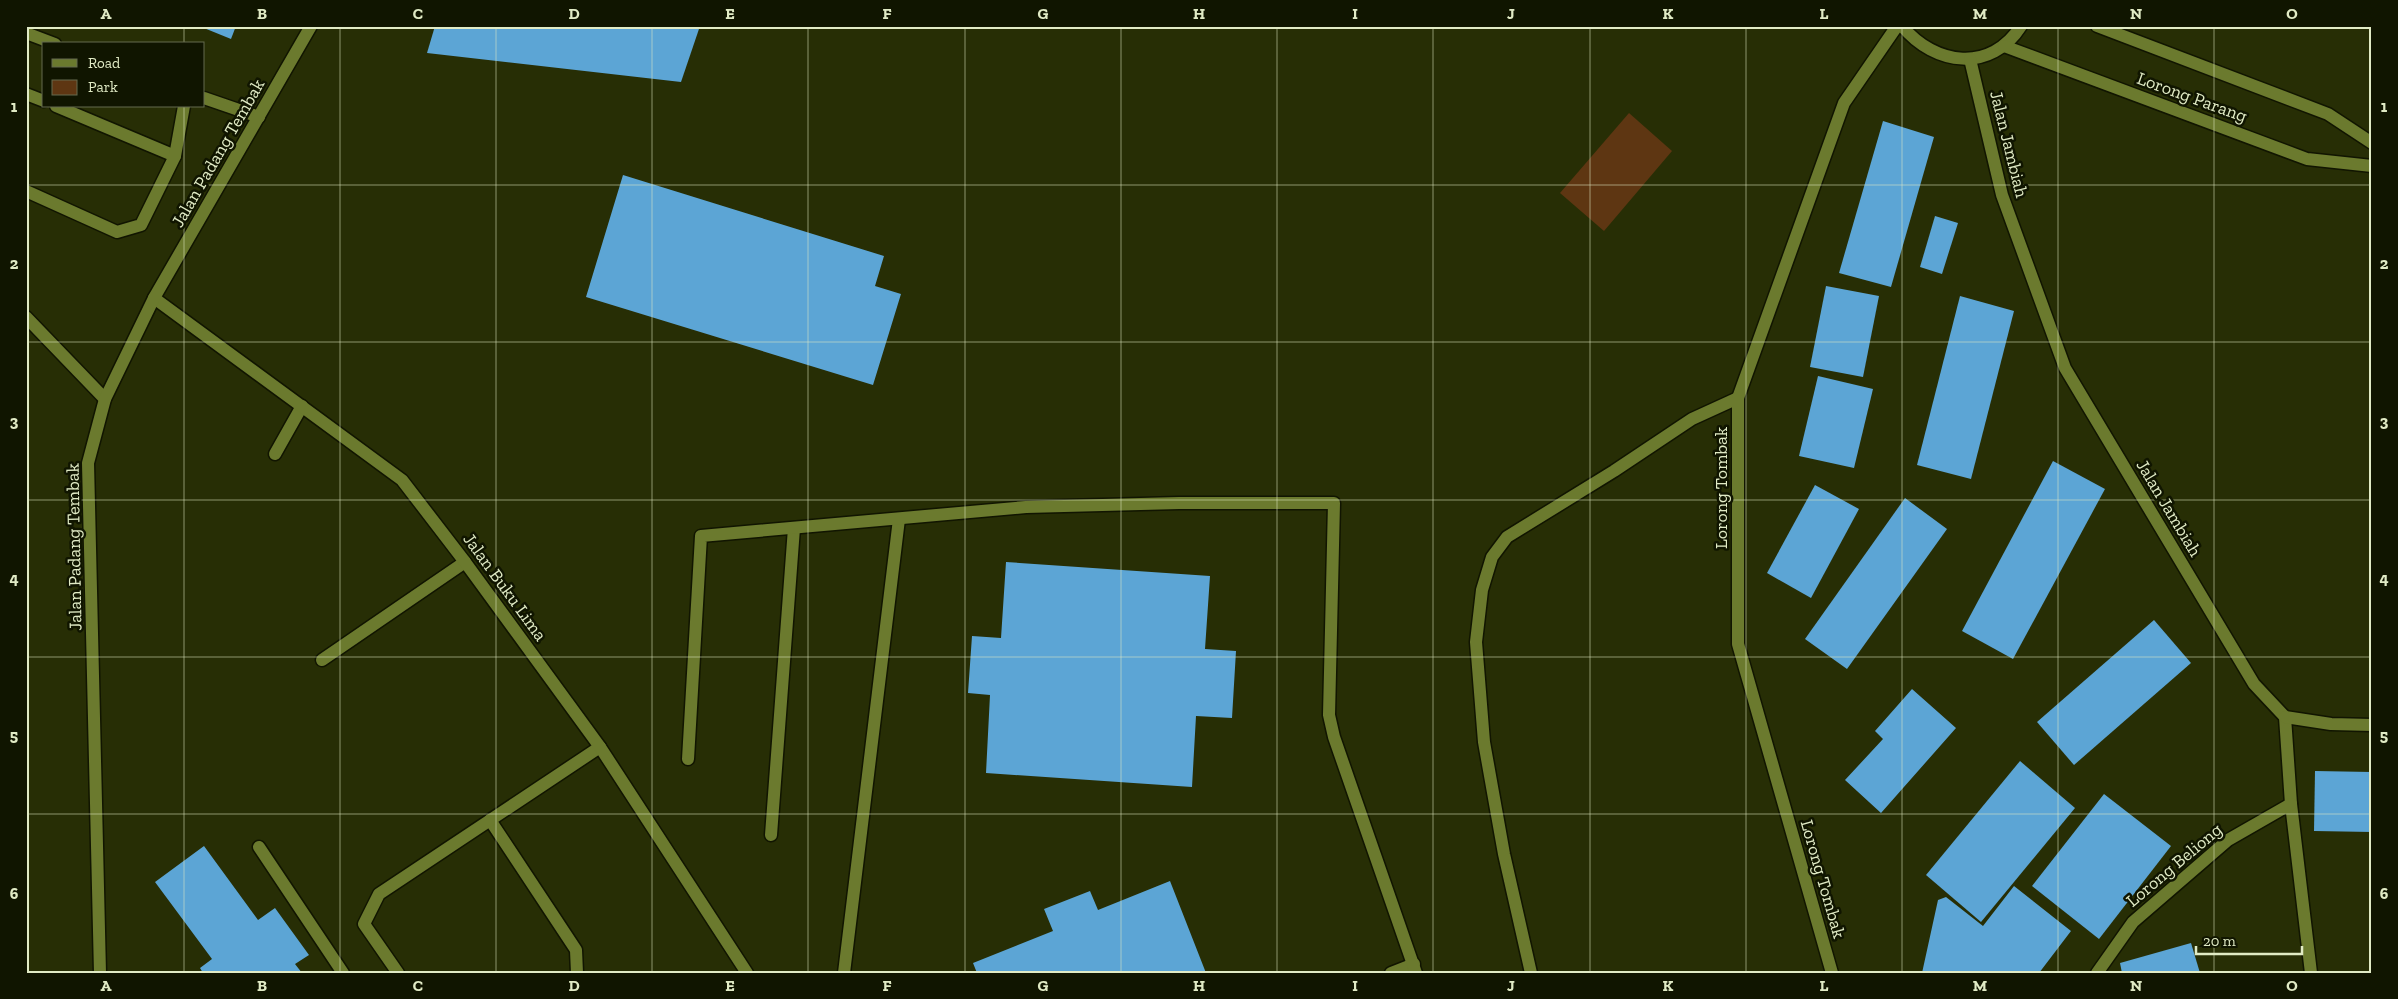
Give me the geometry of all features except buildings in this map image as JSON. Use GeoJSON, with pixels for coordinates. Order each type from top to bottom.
{"type":"FeatureCollection","features":[{"type":"Feature","properties":{"kind":"street","name":"Jalan Padang Tembak"},"geometry":{"type":"LineString","coordinates":[[100,973],[88,463],[105,399],[154,298],[311,26]]}},
{"type":"Feature","properties":{"kind":"street","name":"Lorong Tombak"},"geometry":{"type":"LineString","coordinates":[[1832,973],[1738,644],[1738,398],[1844,103],[1897,26]]}},
{"type":"Feature","properties":{"kind":"street"},"geometry":{"type":"LineString","coordinates":[[1902,26],[1913,39],[1930,52],[1949,58],[1970,58],[1988,54],[2004,46],[2021,26]]}},
{"type":"Feature","properties":{"kind":"street","name":"Lorong Parang"},"geometry":{"type":"LineString","coordinates":[[2097,26],[2328,114],[2372,143]]}},
{"type":"Feature","properties":{"kind":"street"},"geometry":{"type":"LineString","coordinates":[[26,33],[50,42]]}},
{"type":"Feature","properties":{"kind":"street","name":"Lorong Parang"},"geometry":{"type":"LineString","coordinates":[[2004,46],[2307,159],[2372,166]]}},
{"type":"Feature","properties":{"kind":"street","name":"Jalan Jambiah"},"geometry":{"type":"LineString","coordinates":[[1970,58],[2002,195],[2065,368],[2254,684],[2285,717]]}},
{"type":"Feature","properties":{"kind":"street"},"geometry":{"type":"LineString","coordinates":[[26,94],[42,100]]}},
{"type":"Feature","properties":{"kind":"street"},"geometry":{"type":"LineString","coordinates":[[205,98],[259,117]]}},
{"type":"Feature","properties":{"kind":"street"},"geometry":{"type":"LineString","coordinates":[[61,108],[175,156]]}},
{"type":"Feature","properties":{"kind":"street"},"geometry":{"type":"LineString","coordinates":[[26,191],[117,232],[141,225],[175,156],[184,108]]}},
{"type":"Feature","properties":{"kind":"street","name":"Jalan Buku Lima"},"geometry":{"type":"LineString","coordinates":[[154,298],[402,480],[465,562],[600,747],[747,973]]}},
{"type":"Feature","properties":{"kind":"street"},"geometry":{"type":"LineString","coordinates":[[26,318],[105,399]]}},
{"type":"Feature","properties":{"kind":"street"},"geometry":{"type":"LineString","coordinates":[[1532,973],[1504,854],[1484,742],[1476,642],[1482,590],[1492,557],[1507,537],[1614,471],[1692,418],[1738,398]]}},
{"type":"Feature","properties":{"kind":"street"},"geometry":{"type":"LineString","coordinates":[[275,454],[302,406]]}},
{"type":"Feature","properties":{"kind":"street"},"geometry":{"type":"LineString","coordinates":[[688,759],[701,536],[1026,507],[1179,503],[1334,503],[1329,715],[1334,737],[1415,968],[1391,973]]}},
{"type":"Feature","properties":{"kind":"street"},"geometry":{"type":"LineString","coordinates":[[844,973],[900,519]]}},
{"type":"Feature","properties":{"kind":"street"},"geometry":{"type":"LineString","coordinates":[[771,835],[794,528]]}},
{"type":"Feature","properties":{"kind":"street"},"geometry":{"type":"LineString","coordinates":[[322,660],[465,562]]}},
{"type":"Feature","properties":{"kind":"street"},"geometry":{"type":"LineString","coordinates":[[2311,973],[2291,804],[2285,717],[2331,724],[2372,725]]}},
{"type":"Feature","properties":{"kind":"street"},"geometry":{"type":"LineString","coordinates":[[398,973],[364,924],[379,894],[600,747]]}},
{"type":"Feature","properties":{"kind":"street","name":"Lorong Beliong"},"geometry":{"type":"LineString","coordinates":[[2097,973],[2133,922],[2228,840],[2291,804]]}},
{"type":"Feature","properties":{"kind":"street"},"geometry":{"type":"LineString","coordinates":[[490,820],[576,950],[577,973]]}},
{"type":"Feature","properties":{"kind":"street"},"geometry":{"type":"LineString","coordinates":[[259,847],[343,973]]}},
{"type":"Feature","properties":{"kind":"green space"},"geometry":{"type":"Polygon","coordinates":[[[1629,113],[1672,151],[1604,231],[1560,193],[1629,113]]]}}]}
